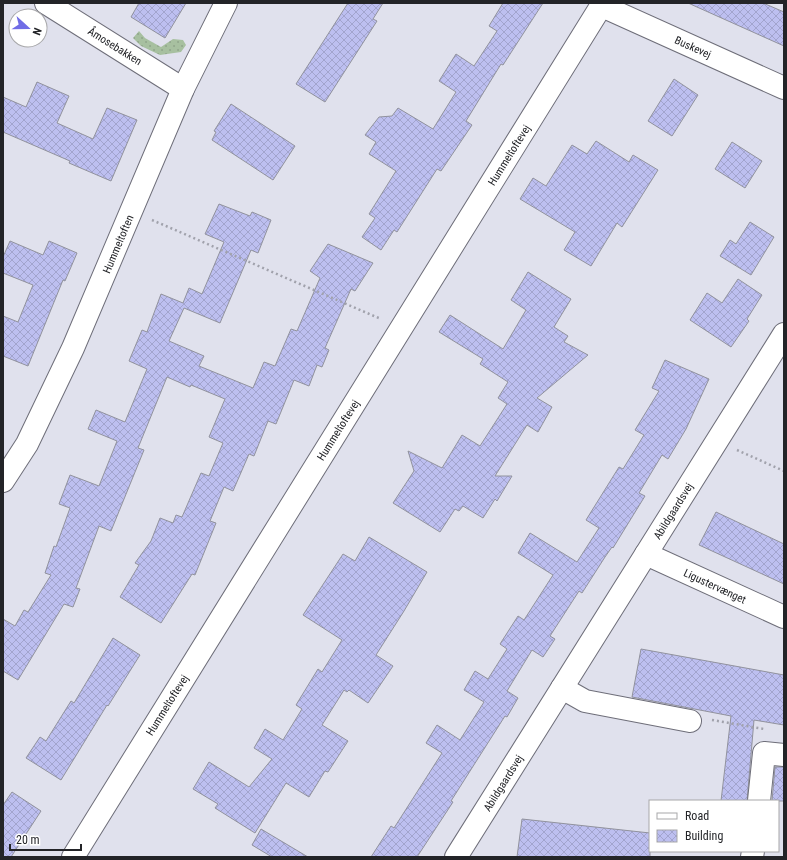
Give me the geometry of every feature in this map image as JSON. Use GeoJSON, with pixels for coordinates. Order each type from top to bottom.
{"type":"FeatureCollection","features":[{"type":"Feature","properties":{"kind":"street","name":"Åmosebakken"},"geometry":{"type":"LineString","coordinates":[[46,3],[183,89]]}},
{"type":"Feature","properties":{"kind":"street","name":"Hummeltoften"},"geometry":{"type":"LineString","coordinates":[[3,481],[26,444],[73,348],[183,89],[226,3]]}},
{"type":"Feature","properties":{"kind":"street","name":"Buskevej"},"geometry":{"type":"LineString","coordinates":[[602,4],[784,88]]}},
{"type":"Feature","properties":{"kind":"street","name":"Hummeltoftevej"},"geometry":{"type":"LineString","coordinates":[[73,857],[602,4]]}},
{"type":"Feature","properties":{"kind":"street","name":"Abildgaardsvej"},"geometry":{"type":"LineString","coordinates":[[456,857],[784,334]]}},
{"type":"Feature","properties":{"kind":"street","name":"Ligustervænget"},"geometry":{"type":"LineString","coordinates":[[646,554],[784,617]]}},
{"type":"Feature","properties":{"kind":"street"},"geometry":{"type":"LineString","coordinates":[[562,688],[585,701],[690,721]]}},
{"type":"Feature","properties":{"kind":"street"},"geometry":{"type":"LineString","coordinates":[[759,800],[764,753],[784,755]]}},
{"type":"Feature","properties":{"kind":"path"},"geometry":{"type":"LineString","coordinates":[[132,212],[402,328]]}},
{"type":"Feature","properties":{"kind":"path"},"geometry":{"type":"LineString","coordinates":[[717,441],[784,471]]}},
{"type":"Feature","properties":{"kind":"path"},"geometry":{"type":"LineString","coordinates":[[690,721],[701,718],[769,730]]}},
{"type":"Feature","properties":{"kind":"green space"},"geometry":{"type":"Polygon","coordinates":[[[139,31],[145,38],[161,47],[173,39],[183,40],[186,45],[181,52],[160,55],[141,46],[133,38],[139,31]]]}},
{"type":"Feature","properties":{"kind":"building"},"geometry":{"type":"Polygon","coordinates":[[[139,3],[186,3],[165,38],[131,17],[139,3]]]}},
{"type":"Feature","properties":{"kind":"building"},"geometry":{"type":"Polygon","coordinates":[[[348,3],[383,3],[373,19],[377,21],[325,102],[296,84],[348,3]]]}},
{"type":"Feature","properties":{"kind":"building"},"geometry":{"type":"Polygon","coordinates":[[[503,3],[543,3],[503,65],[501,64],[466,121],[472,125],[441,171],[437,169],[397,232],[394,230],[381,250],[362,237],[375,218],[369,214],[396,171],[369,154],[376,142],[365,135],[379,117],[392,116],[398,108],[433,129],[456,92],[439,81],[456,54],[474,66],[497,31],[489,26],[503,3]]]}},
{"type":"Feature","properties":{"kind":"building"},"geometry":{"type":"Polygon","coordinates":[[[688,3],[763,3],[784,12],[784,46],[688,3]]]}},
{"type":"Feature","properties":{"kind":"building"},"geometry":{"type":"Polygon","coordinates":[[[674,79],[698,95],[672,136],[648,121],[674,79]]]}},
{"type":"Feature","properties":{"kind":"building"},"geometry":{"type":"Polygon","coordinates":[[[37,82],[69,96],[57,123],[93,139],[107,108],[137,120],[111,181],[69,163],[70,161],[3,132],[3,97],[26,107],[37,82]]]}},
{"type":"Feature","properties":{"kind":"building"},"geometry":{"type":"Polygon","coordinates":[[[231,104],[295,146],[273,180],[212,140],[216,132],[214,131],[231,104]]]}},
{"type":"Feature","properties":{"kind":"building"},"geometry":{"type":"Polygon","coordinates":[[[596,141],[629,162],[633,155],[658,170],[622,227],[617,223],[591,266],[564,250],[575,232],[520,199],[533,178],[546,186],[572,145],[587,154],[596,141]]]}},
{"type":"Feature","properties":{"kind":"building"},"geometry":{"type":"Polygon","coordinates":[[[732,142],[762,161],[745,188],[715,169],[732,142]]]}},
{"type":"Feature","properties":{"kind":"building"},"geometry":{"type":"Polygon","coordinates":[[[219,204],[250,216],[252,212],[271,220],[258,253],[251,250],[220,323],[184,308],[169,341],[204,356],[199,366],[253,388],[264,362],[275,366],[291,329],[297,331],[320,278],[310,271],[328,244],[373,263],[355,291],[351,289],[325,348],[329,350],[322,367],[317,365],[309,386],[294,380],[276,424],[268,421],[254,456],[249,454],[233,491],[224,487],[210,521],[216,523],[195,575],[192,574],[161,623],[120,597],[139,565],[135,563],[151,541],[160,518],[173,523],[176,515],[182,517],[201,473],[209,476],[223,443],[209,437],[225,399],[167,377],[138,448],[144,450],[111,531],[99,526],[76,588],[80,589],[73,607],[64,604],[18,680],[3,671],[3,619],[15,626],[24,610],[28,612],[51,575],[45,573],[54,546],[56,547],[70,508],[59,504],[70,475],[99,486],[117,441],[88,429],[96,410],[125,422],[147,369],[129,361],[142,330],[147,332],[161,294],[183,303],[189,288],[202,294],[224,242],[205,234],[219,204]]]}},
{"type":"Feature","properties":{"kind":"building"},"geometry":{"type":"Polygon","coordinates":[[[750,222],[774,237],[751,275],[720,256],[730,240],[736,244],[750,222]]]}},
{"type":"Feature","properties":{"kind":"building"},"geometry":{"type":"Polygon","coordinates":[[[10,241],[43,255],[49,241],[77,253],[65,281],[63,280],[28,366],[3,356],[3,316],[18,322],[33,285],[3,273],[3,257],[10,241]]]}},
{"type":"Feature","properties":{"kind":"building"},"geometry":{"type":"Polygon","coordinates":[[[528,272],[571,299],[554,327],[568,336],[564,342],[588,355],[537,398],[552,407],[538,432],[527,425],[495,476],[512,476],[497,501],[495,499],[483,518],[463,506],[459,511],[455,509],[440,532],[393,503],[414,471],[408,451],[442,468],[462,435],[480,446],[507,404],[498,398],[508,382],[480,364],[483,359],[439,332],[450,315],[503,349],[526,310],[511,300],[528,272]]]}},
{"type":"Feature","properties":{"kind":"building"},"geometry":{"type":"Polygon","coordinates":[[[738,279],[762,295],[747,319],[749,321],[731,347],[690,320],[707,293],[722,303],[738,279]]]}},
{"type":"Feature","properties":{"kind":"building"},"geometry":{"type":"Polygon","coordinates":[[[665,360],[709,379],[686,429],[668,459],[662,455],[639,493],[645,496],[613,548],[612,547],[605,557],[582,593],[579,591],[550,636],[555,639],[543,657],[532,650],[507,691],[518,698],[451,801],[453,802],[417,857],[371,857],[391,826],[394,828],[442,753],[426,743],[437,725],[460,740],[484,702],[464,690],[475,671],[488,679],[507,649],[500,644],[518,616],[524,620],[553,575],[518,553],[530,533],[577,562],[599,528],[586,520],[619,467],[623,469],[644,435],[635,430],[659,391],[652,388],[665,360]]]}},
{"type":"Feature","properties":{"kind":"building"},"geometry":{"type":"Polygon","coordinates":[[[716,512],[784,544],[784,584],[699,545],[716,512]]]}},
{"type":"Feature","properties":{"kind":"building"},"geometry":{"type":"Polygon","coordinates":[[[369,537],[427,572],[376,655],[393,666],[368,703],[349,690],[347,692],[344,690],[322,725],[348,741],[328,772],[325,771],[309,797],[286,783],[255,833],[215,808],[218,804],[193,789],[209,762],[249,787],[272,759],[254,748],[265,729],[283,740],[302,709],[296,705],[318,669],[322,672],[342,640],[303,615],[343,554],[355,561],[369,537]]]}},
{"type":"Feature","properties":{"kind":"building"},"geometry":{"type":"Polygon","coordinates":[[[113,638],[140,655],[61,780],[26,758],[40,737],[46,741],[71,701],[74,703],[113,638]]]}},
{"type":"Feature","properties":{"kind":"building"},"geometry":{"type":"Polygon","coordinates":[[[641,649],[784,675],[784,725],[754,720],[747,800],[721,800],[731,716],[632,697],[641,649]]]}},
{"type":"Feature","properties":{"kind":"building"},"geometry":{"type":"Polygon","coordinates":[[[775,767],[784,767],[784,801],[772,800],[775,767]]]}},
{"type":"Feature","properties":{"kind":"building"},"geometry":{"type":"Polygon","coordinates":[[[12,792],[41,811],[11,857],[3,857],[3,805],[12,792]]]}},
{"type":"Feature","properties":{"kind":"building"},"geometry":{"type":"Polygon","coordinates":[[[522,819],[649,833],[650,857],[517,857],[522,819]]]}},
{"type":"Feature","properties":{"kind":"building"},"geometry":{"type":"Polygon","coordinates":[[[261,829],[308,857],[272,857],[252,845],[261,829]]]}}]}
